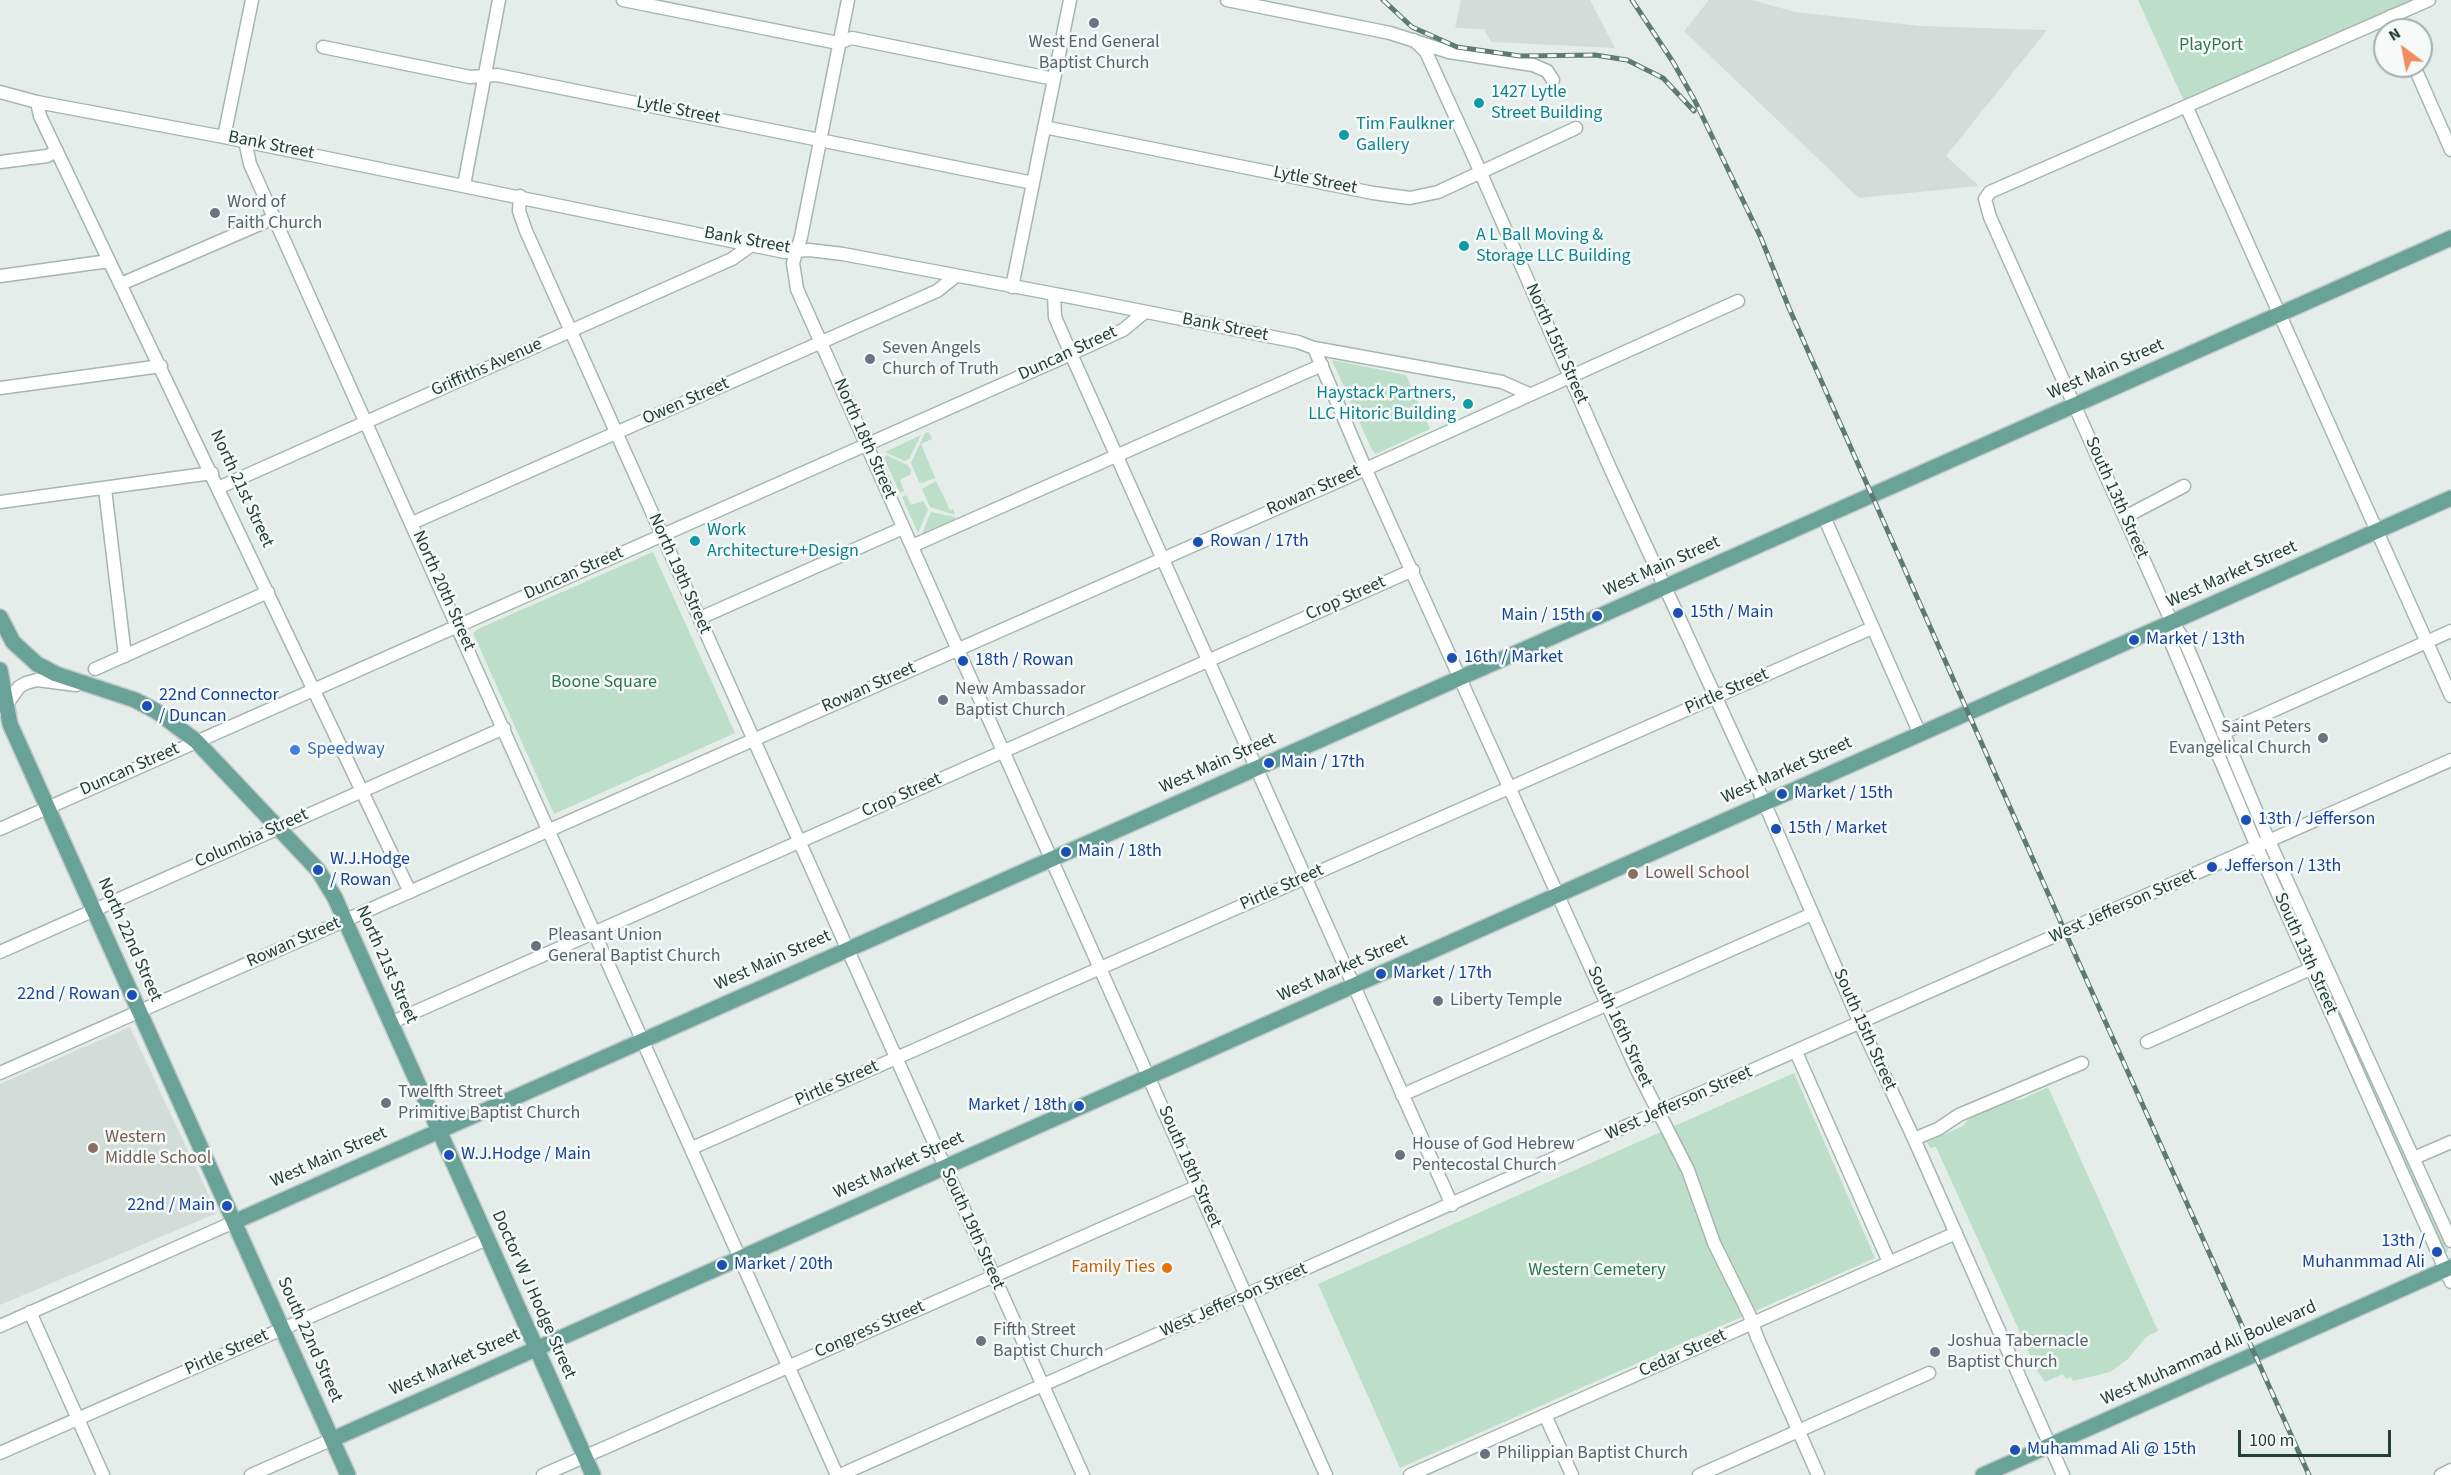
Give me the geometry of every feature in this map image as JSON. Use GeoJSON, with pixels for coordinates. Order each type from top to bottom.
{"type":"FeatureCollection","features":[{"type":"Feature","properties":{"kind":"main road","name":"West Main Street"},"geometry":{"type":"LineString","coordinates":[[234,1222],[2451,238]]}},
{"type":"Feature","properties":{"kind":"main road","name":"West Market Street"},"geometry":{"type":"LineString","coordinates":[[333,1439],[2451,498]]}},
{"type":"Feature","properties":{"kind":"main road","name":"North 21st Street"},"geometry":{"type":"LineString","coordinates":[[0,617],[13,642],[37,664],[147,706],[196,741],[318,870],[345,920],[438,1131]]}},
{"type":"Feature","properties":{"kind":"main road","name":"North 22nd Street"},"geometry":{"type":"LineString","coordinates":[[0,670],[2,710],[48,807],[234,1222]]}},
{"type":"Feature","properties":{"kind":"main road","name":"Doctor W J Hodge Street"},"geometry":{"type":"LineString","coordinates":[[438,1131],[593,1475]]}},
{"type":"Feature","properties":{"kind":"main road","name":"South 22nd Street"},"geometry":{"type":"LineString","coordinates":[[234,1222],[348,1475]]}},
{"type":"Feature","properties":{"kind":"main road","name":"West Muhammad Ali Boulevard"},"geometry":{"type":"LineString","coordinates":[[1983,1475],[2449,1273]]}},
{"type":"Feature","properties":{"kind":"street"},"geometry":{"type":"LineString","coordinates":[[224,137],[252,0]]}},
{"type":"Feature","properties":{"kind":"street"},"geometry":{"type":"LineString","coordinates":[[464,185],[499,0]]}},
{"type":"Feature","properties":{"kind":"street"},"geometry":{"type":"LineString","coordinates":[[623,0],[838,43],[852,38],[1054,80]]}},
{"type":"Feature","properties":{"kind":"street","name":"North 18th Street"},"geometry":{"type":"LineString","coordinates":[[848,0],[821,140],[793,263],[797,288],[1052,859]]}},
{"type":"Feature","properties":{"kind":"street"},"geometry":{"type":"LineString","coordinates":[[1012,287],[1070,0]]}},
{"type":"Feature","properties":{"kind":"street"},"geometry":{"type":"LineString","coordinates":[[1227,0],[1271,4],[1414,40],[1449,52],[1533,65],[1546,71],[1552,80]]}},
{"type":"Feature","properties":{"kind":"street"},"geometry":{"type":"LineString","coordinates":[[2429,0],[2187,108],[2451,696]]}},
{"type":"Feature","properties":{"kind":"street","name":"North 15th Street"},"geometry":{"type":"LineString","coordinates":[[1414,40],[1426,52],[1610,468],[1666,585]]}},
{"type":"Feature","properties":{"kind":"street","name":"Lytle Street"},"geometry":{"type":"LineString","coordinates":[[323,47],[470,77],[497,75],[1033,183]]}},
{"type":"Feature","properties":{"kind":"street"},"geometry":{"type":"LineString","coordinates":[[2419,78],[2451,150]]}},
{"type":"Feature","properties":{"kind":"street","name":"Bank Street"},"geometry":{"type":"LineString","coordinates":[[0,92],[38,102],[520,196],[785,252],[843,254],[1298,342],[1314,348],[1502,382],[1529,394]]}},
{"type":"Feature","properties":{"kind":"street","name":"North 21st Street"},"geometry":{"type":"LineString","coordinates":[[38,102],[40,116],[410,892]]}},
{"type":"Feature","properties":{"kind":"street","name":"South 13th Street"},"geometry":{"type":"LineString","coordinates":[[2187,108],[1985,195],[1990,217],[2172,623],[2184,639],[2269,841],[2318,966],[2449,1273]]}},
{"type":"Feature","properties":{"kind":"street","name":"Lytle Street"},"geometry":{"type":"LineString","coordinates":[[1044,127],[1392,196],[1430,195],[1576,128]]}},
{"type":"Feature","properties":{"kind":"street","name":"North 20th Street"},"geometry":{"type":"LineString","coordinates":[[245,141],[250,164],[274,218],[838,1475]]}},
{"type":"Feature","properties":{"kind":"street"},"geometry":{"type":"LineString","coordinates":[[0,162],[47,156],[57,151]]}},
{"type":"Feature","properties":{"kind":"street","name":"North 19th Street"},"geometry":{"type":"LineString","coordinates":[[520,196],[519,211],[848,949]]}},
{"type":"Feature","properties":{"kind":"street"},"geometry":{"type":"LineString","coordinates":[[121,284],[274,218]]}},
{"type":"Feature","properties":{"kind":"street","name":"Griffiths Avenue"},"geometry":{"type":"LineString","coordinates":[[218,488],[732,259],[753,244]]}},
{"type":"Feature","properties":{"kind":"street"},"geometry":{"type":"LineString","coordinates":[[0,276],[109,261]]}},
{"type":"Feature","properties":{"kind":"street","name":"Owen Street"},"geometry":{"type":"LineString","coordinates":[[412,523],[937,291],[956,276]]}},
{"type":"Feature","properties":{"kind":"street"},"geometry":{"type":"LineString","coordinates":[[1054,294],[1055,317],[1071,354],[1452,1205]]}},
{"type":"Feature","properties":{"kind":"street","name":"Rowan Street"},"geometry":{"type":"LineString","coordinates":[[0,1073],[1738,301]]}},
{"type":"Feature","properties":{"kind":"street","name":"Duncan Street"},"geometry":{"type":"LineString","coordinates":[[0,829],[313,688],[1071,354],[1123,330],[1145,312]]}},
{"type":"Feature","properties":{"kind":"street","name":"South 16th Street"},"geometry":{"type":"LineString","coordinates":[[1314,348],[1365,468],[1608,1004],[1692,1179],[1714,1243],[1752,1323],[1818,1475]]}},
{"type":"Feature","properties":{"kind":"street"},"geometry":{"type":"LineString","coordinates":[[912,546],[1322,365]]}},
{"type":"Feature","properties":{"kind":"street"},"geometry":{"type":"LineString","coordinates":[[0,388],[161,366]]}},
{"type":"Feature","properties":{"kind":"street"},"geometry":{"type":"LineString","coordinates":[[0,501],[105,489],[212,473]]}},
{"type":"Feature","properties":{"kind":"street"},"geometry":{"type":"LineString","coordinates":[[2125,517],[2184,486]]}},
{"type":"Feature","properties":{"kind":"street"},"geometry":{"type":"LineString","coordinates":[[105,489],[125,656]]}},
{"type":"Feature","properties":{"kind":"street"},"geometry":{"type":"LineString","coordinates":[[1824,517],[1920,734]]}},
{"type":"Feature","properties":{"kind":"street"},"geometry":{"type":"LineString","coordinates":[[700,618],[903,528]]}},
{"type":"Feature","properties":{"kind":"street","name":"Crop Street"},"geometry":{"type":"LineString","coordinates":[[390,1023],[1413,570]]}},
{"type":"Feature","properties":{"kind":"street","name":"South 15th Street"},"geometry":{"type":"LineString","coordinates":[[1666,585],[2063,1475]]}},
{"type":"Feature","properties":{"kind":"street"},"geometry":{"type":"LineString","coordinates":[[95,669],[268,592]]}},
{"type":"Feature","properties":{"kind":"street","name":"South 13th Street"},"geometry":{"type":"LineString","coordinates":[[2172,623],[2172,645],[2257,847],[2414,1158],[2451,1241]]}},
{"type":"Feature","properties":{"kind":"street","name":"Pirtle Street"},"geometry":{"type":"LineString","coordinates":[[692,1148],[1872,628]]}},
{"type":"Feature","properties":{"kind":"street"},"geometry":{"type":"LineString","coordinates":[[2223,733],[2426,640],[2451,631]]}},
{"type":"Feature","properties":{"kind":"street"},"geometry":{"type":"LineString","coordinates":[[2,710],[15,692],[26,683],[38,680],[93,686]]}},
{"type":"Feature","properties":{"kind":"street","name":"Columbia Street"},"geometry":{"type":"LineString","coordinates":[[0,952],[504,728]]}},
{"type":"Feature","properties":{"kind":"street","name":"West Jefferson Street"},"geometry":{"type":"LineString","coordinates":[[838,1475],[1452,1205],[1796,1052],[1859,1021],[2451,760]]}},
{"type":"Feature","properties":{"kind":"street","name":"South 18th Street"},"geometry":{"type":"LineString","coordinates":[[1052,859],[1326,1475]]}},
{"type":"Feature","properties":{"kind":"street"},"geometry":{"type":"LineString","coordinates":[[1402,1095],[1812,914]]}},
{"type":"Feature","properties":{"kind":"street","name":"South 19th Street"},"geometry":{"type":"LineString","coordinates":[[848,949],[1083,1475]]}},
{"type":"Feature","properties":{"kind":"street"},"geometry":{"type":"LineString","coordinates":[[2147,1042],[2318,966]]}},
{"type":"Feature","properties":{"kind":"street"},"geometry":{"type":"LineString","coordinates":[[1796,1052],[1889,1263]]}},
{"type":"Feature","properties":{"kind":"street"},"geometry":{"type":"LineString","coordinates":[[1914,1139],[1938,1129],[1959,1115],[2082,1063]]}},
{"type":"Feature","properties":{"kind":"street"},"geometry":{"type":"LineString","coordinates":[[2414,1158],[2451,1142]]}},
{"type":"Feature","properties":{"kind":"street","name":"Congress Street"},"geometry":{"type":"LineString","coordinates":[[543,1475],[1198,1186]]}},
{"type":"Feature","properties":{"kind":"street","name":"West Main Street"},"geometry":{"type":"LineString","coordinates":[[0,1326],[234,1222]]}},
{"type":"Feature","properties":{"kind":"street","name":"Cedar Street"},"geometry":{"type":"LineString","coordinates":[[1410,1475],[1956,1233]]}},
{"type":"Feature","properties":{"kind":"street","name":"Pirtle Street"},"geometry":{"type":"LineString","coordinates":[[0,1453],[487,1239]]}},
{"type":"Feature","properties":{"kind":"street"},"geometry":{"type":"LineString","coordinates":[[30,1312],[103,1475]]}},
{"type":"Feature","properties":{"kind":"street"},"geometry":{"type":"LineString","coordinates":[[1699,1475],[1929,1373]]}},
{"type":"Feature","properties":{"kind":"street"},"geometry":{"type":"LineString","coordinates":[[1545,1415],[1572,1475]]}},
{"type":"Feature","properties":{"kind":"street","name":"West Market Street"},"geometry":{"type":"LineString","coordinates":[[251,1475],[333,1439]]}},
{"type":"Feature","properties":{"kind":"street"},"geometry":{"type":"LineString","coordinates":[[2441,1475],[2451,1470]]}},
{"type":"Feature","properties":{"kind":"shaded area"},"geometry":{"type":"Polygon","coordinates":[[[1461,0],[1590,0],[1615,48],[1491,42],[1484,29],[1455,28],[1461,0]]]}},
{"type":"Feature","properties":{"kind":"shaded area"},"geometry":{"type":"Polygon","coordinates":[[[1709,0],[1751,0],[1796,12],[1920,26],[2047,30],[1946,156],[1979,186],[1859,198],[1684,31],[1709,0]]]}},
{"type":"Feature","properties":{"kind":"shaded area","name":"Western Middle School"},"geometry":{"type":"Polygon","coordinates":[[[130,1027],[217,1213],[0,1305],[0,1084],[130,1027]]]}},
{"type":"Feature","properties":{"kind":"green space","name":"PlayPort"},"geometry":{"type":"Polygon","coordinates":[[[2138,0],[2431,0],[2390,18],[2373,18],[2373,26],[2187,108],[2138,0]]]}},
{"type":"Feature","properties":{"kind":"green space"},"geometry":{"type":"Polygon","coordinates":[[[1332,360],[1406,375],[1430,429],[1376,454],[1372,450],[1332,360]]]}},
{"type":"Feature","properties":{"kind":"green space"},"geometry":{"type":"Polygon","coordinates":[[[929,432],[932,439],[921,444],[935,478],[922,483],[919,482],[911,463],[925,433],[929,432]]]}},
{"type":"Feature","properties":{"kind":"green space"},"geometry":{"type":"Polygon","coordinates":[[[921,435],[909,459],[905,461],[885,452],[921,435]]]}},
{"type":"Feature","properties":{"kind":"green space"},"geometry":{"type":"Polygon","coordinates":[[[886,455],[907,465],[911,470],[911,474],[900,480],[904,491],[900,493],[884,458],[886,455]]]}},
{"type":"Feature","properties":{"kind":"green space"},"geometry":{"type":"Polygon","coordinates":[[[936,481],[950,510],[953,509],[955,515],[930,507],[922,489],[936,481]]]}},
{"type":"Feature","properties":{"kind":"green space"},"geometry":{"type":"Polygon","coordinates":[[[906,495],[911,505],[923,501],[928,509],[918,533],[902,497],[906,495]]]}},
{"type":"Feature","properties":{"kind":"green space"},"geometry":{"type":"Polygon","coordinates":[[[931,512],[955,517],[955,519],[922,534],[931,512]]]}},
{"type":"Feature","properties":{"kind":"green space","name":"Boone Square"},"geometry":{"type":"Polygon","coordinates":[[[653,552],[735,733],[554,814],[473,633],[653,552]]]}},
{"type":"Feature","properties":{"kind":"green space"},"geometry":{"type":"Polygon","coordinates":[[[2192,678],[2206,700],[2240,786],[2227,765],[2192,678]]]}},
{"type":"Feature","properties":{"kind":"green space"},"geometry":{"type":"Polygon","coordinates":[[[2323,980],[2339,1015],[2353,1037],[2448,1249],[2447,1252],[2444,1253],[2323,980]]]}},
{"type":"Feature","properties":{"kind":"green space","name":"Western Cemetery"},"geometry":{"type":"Polygon","coordinates":[[[1794,1073],[1875,1258],[1400,1468],[1318,1284],[1794,1073]]]}},
{"type":"Feature","properties":{"kind":"green space"},"geometry":{"type":"Polygon","coordinates":[[[2048,1087],[2158,1331],[2146,1337],[2128,1359],[2110,1372],[2073,1381],[2071,1377],[2066,1379],[2063,1374],[2045,1382],[2037,1370],[1936,1147],[1930,1148],[1927,1142],[1963,1126],[1973,1114],[2006,1100],[2020,1100],[2048,1087]]]}},
{"type":"Feature","properties":{"kind":"railway"},"geometry":{"type":"LineString","coordinates":[[1383,0],[1412,27],[1457,47],[1520,56],[1595,55],[1627,60],[1663,78],[1694,111]]}},
{"type":"Feature","properties":{"kind":"railway"},"geometry":{"type":"LineString","coordinates":[[1632,0],[1673,62],[1695,101],[1761,238],[1789,308],[2074,952],[2309,1475]]}},
{"type":"Feature","properties":{"kind":"place","name":"West End General Baptist Church"},"geometry":{"type":"Point","coordinates":[1094,23]}},
{"type":"Feature","properties":{"kind":"place","name":"1427 Lytle Street Building"},"geometry":{"type":"Point","coordinates":[1479,103]}},
{"type":"Feature","properties":{"kind":"place","name":"Tim Faulkner Gallery"},"geometry":{"type":"Point","coordinates":[1344,135]}},
{"type":"Feature","properties":{"kind":"place","name":"Word of Faith Church"},"geometry":{"type":"Point","coordinates":[215,213]}},
{"type":"Feature","properties":{"kind":"place","name":"A L Ball Moving & Storage LLC Building"},"geometry":{"type":"Point","coordinates":[1464,246]}},
{"type":"Feature","properties":{"kind":"place","name":"Seven Angels Church of Truth"},"geometry":{"type":"Point","coordinates":[870,359]}},
{"type":"Feature","properties":{"kind":"place","name":"Haystack Partners, LLC Hitoric Building"},"geometry":{"type":"Point","coordinates":[1468,404]}},
{"type":"Feature","properties":{"kind":"place","name":"Work Architecture+Design"},"geometry":{"type":"Point","coordinates":[695,541]}},
{"type":"Feature","properties":{"kind":"place","name":"Rowan / 17th"},"geometry":{"type":"Point","coordinates":[1198,542]}},
{"type":"Feature","properties":{"kind":"place","name":"15th / Main"},"geometry":{"type":"Point","coordinates":[1678,613]}},
{"type":"Feature","properties":{"kind":"place","name":"Main / 15th"},"geometry":{"type":"Point","coordinates":[1597,616]}},
{"type":"Feature","properties":{"kind":"place","name":"Market / 13th"},"geometry":{"type":"Point","coordinates":[2134,640]}},
{"type":"Feature","properties":{"kind":"place","name":"16th / Market"},"geometry":{"type":"Point","coordinates":[1452,658]}},
{"type":"Feature","properties":{"kind":"place","name":"18th / Rowan"},"geometry":{"type":"Point","coordinates":[963,661]}},
{"type":"Feature","properties":{"kind":"place","name":"New Ambassador Baptist Church"},"geometry":{"type":"Point","coordinates":[943,700]}},
{"type":"Feature","properties":{"kind":"place","name":"22nd Connector / Duncan"},"geometry":{"type":"Point","coordinates":[147,706]}},
{"type":"Feature","properties":{"kind":"place","name":"Saint Peters Evangelical Church"},"geometry":{"type":"Point","coordinates":[2323,738]}},
{"type":"Feature","properties":{"kind":"place","name":"Speedway"},"geometry":{"type":"Point","coordinates":[295,750]}},
{"type":"Feature","properties":{"kind":"place","name":"Main / 17th"},"geometry":{"type":"Point","coordinates":[1269,763]}},
{"type":"Feature","properties":{"kind":"place","name":"Market / 15th"},"geometry":{"type":"Point","coordinates":[1782,794]}},
{"type":"Feature","properties":{"kind":"place","name":"13th / Jefferson"},"geometry":{"type":"Point","coordinates":[2246,820]}},
{"type":"Feature","properties":{"kind":"place","name":"15th / Market"},"geometry":{"type":"Point","coordinates":[1776,829]}},
{"type":"Feature","properties":{"kind":"place","name":"Main / 18th"},"geometry":{"type":"Point","coordinates":[1066,852]}},
{"type":"Feature","properties":{"kind":"place","name":"Jefferson / 13th"},"geometry":{"type":"Point","coordinates":[2212,867]}},
{"type":"Feature","properties":{"kind":"place","name":"W.J.Hodge / Rowan"},"geometry":{"type":"Point","coordinates":[318,870]}},
{"type":"Feature","properties":{"kind":"place","name":"Lowell School"},"geometry":{"type":"Point","coordinates":[1633,874]}},
{"type":"Feature","properties":{"kind":"place","name":"Pleasant Union General Baptist Church"},"geometry":{"type":"Point","coordinates":[536,946]}},
{"type":"Feature","properties":{"kind":"place","name":"Market / 17th"},"geometry":{"type":"Point","coordinates":[1381,974]}},
{"type":"Feature","properties":{"kind":"place","name":"22nd / Rowan"},"geometry":{"type":"Point","coordinates":[132,995]}},
{"type":"Feature","properties":{"kind":"place","name":"Liberty Temple"},"geometry":{"type":"Point","coordinates":[1438,1001]}},
{"type":"Feature","properties":{"kind":"place","name":"Twelfth Street Primitive Baptist Church"},"geometry":{"type":"Point","coordinates":[386,1103]}},
{"type":"Feature","properties":{"kind":"place","name":"Market / 18th"},"geometry":{"type":"Point","coordinates":[1079,1106]}},
{"type":"Feature","properties":{"kind":"place","name":"Western Middle School"},"geometry":{"type":"Point","coordinates":[93,1148]}},
{"type":"Feature","properties":{"kind":"place","name":"W.J.Hodge / Main"},"geometry":{"type":"Point","coordinates":[449,1155]}},
{"type":"Feature","properties":{"kind":"place","name":"House of God Hebrew Pentecostal Church"},"geometry":{"type":"Point","coordinates":[1400,1155]}},
{"type":"Feature","properties":{"kind":"place","name":"22nd / Main"},"geometry":{"type":"Point","coordinates":[227,1206]}},
{"type":"Feature","properties":{"kind":"place","name":"13th / Muhanmmad Ali"},"geometry":{"type":"Point","coordinates":[2437,1252]}},
{"type":"Feature","properties":{"kind":"place","name":"Market / 20th"},"geometry":{"type":"Point","coordinates":[722,1265]}},
{"type":"Feature","properties":{"kind":"place","name":"Family Ties"},"geometry":{"type":"Point","coordinates":[1167,1268]}},
{"type":"Feature","properties":{"kind":"place","name":"Fifth Street Baptist Church"},"geometry":{"type":"Point","coordinates":[981,1341]}},
{"type":"Feature","properties":{"kind":"place","name":"Joshua Tabernacle Baptist Church"},"geometry":{"type":"Point","coordinates":[1935,1352]}},
{"type":"Feature","properties":{"kind":"place","name":"Muhammad Ali @ 15th"},"geometry":{"type":"Point","coordinates":[2015,1450]}},
{"type":"Feature","properties":{"kind":"place","name":"Philippian Baptist Church"},"geometry":{"type":"Point","coordinates":[1485,1454]}}]}
